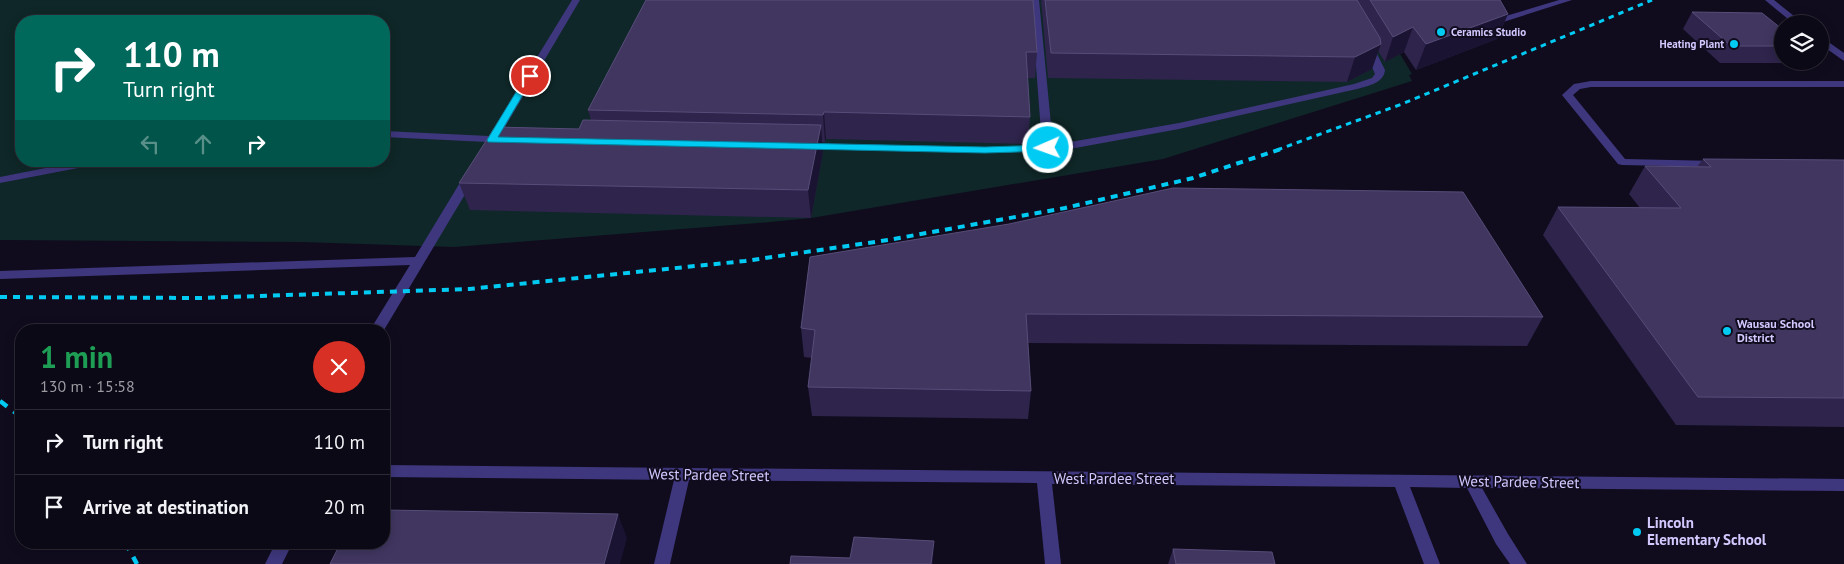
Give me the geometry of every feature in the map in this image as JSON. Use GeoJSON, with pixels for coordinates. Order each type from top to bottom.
{"type":"FeatureCollection","features":[{"type":"Feature","properties":{"kind":"street"},"geometry":{"type":"LineString","coordinates":[[489,144],[576,0]]}},
{"type":"Feature","properties":{"kind":"street"},"geometry":{"type":"LineString","coordinates":[[1035,0],[1048,148]]}},
{"type":"Feature","properties":{"kind":"street"},"geometry":{"type":"LineString","coordinates":[[1480,0],[1497,21],[1568,0]]}},
{"type":"Feature","properties":{"kind":"street"},"geometry":{"type":"LineString","coordinates":[[1769,0],[1788,15]]}},
{"type":"Feature","properties":{"kind":"street"},"geometry":{"type":"LineString","coordinates":[[797,146],[985,150],[1059,148],[1179,126],[1357,86],[1374,80],[1380,74],[1380,70],[1360,32]]}},
{"type":"Feature","properties":{"kind":"street"},"geometry":{"type":"LineString","coordinates":[[1829,46],[1844,58]]}},
{"type":"Feature","properties":{"kind":"street"},"geometry":{"type":"LineString","coordinates":[[1728,164],[1622,162],[1567,96],[1577,86],[1591,84],[1844,84]]}},
{"type":"Feature","properties":{"kind":"street"},"geometry":{"type":"LineString","coordinates":[[390,135],[489,144],[511,140]]}},
{"type":"Feature","properties":{"kind":"street"},"geometry":{"type":"LineString","coordinates":[[380,324],[477,164]]}},
{"type":"Feature","properties":{"kind":"street"},"geometry":{"type":"LineString","coordinates":[[0,180],[68,167]]}},
{"type":"Feature","properties":{"kind":"street"},"geometry":{"type":"LineString","coordinates":[[0,275],[419,261]]}},
{"type":"Feature","properties":{"kind":"street","name":"West Pardee Street"},"geometry":{"type":"LineString","coordinates":[[390,471],[1044,479],[1400,480],[1844,485]]}},
{"type":"Feature","properties":{"kind":"street"},"geometry":{"type":"LineString","coordinates":[[662,564],[683,474]]}},
{"type":"Feature","properties":{"kind":"street"},"geometry":{"type":"LineString","coordinates":[[1044,479],[1053,564]]}},
{"type":"Feature","properties":{"kind":"street"},"geometry":{"type":"LineString","coordinates":[[1400,480],[1432,564]]}},
{"type":"Feature","properties":{"kind":"street"},"geometry":{"type":"LineString","coordinates":[[1471,481],[1502,539],[1519,564]]}},
{"type":"Feature","properties":{"kind":"street"},"geometry":{"type":"LineString","coordinates":[[273,564],[281,549]]}},
{"type":"Feature","properties":{"kind":"green space"},"geometry":{"type":"Polygon","coordinates":[[[0,0],[1386,0],[1381,22],[1412,74],[1409,75],[1412,81],[1163,159],[811,218],[454,247],[302,242],[0,240],[0,0]]]}},
{"type":"Feature","properties":{"kind":"building"},"geometry":{"type":"Polygon","coordinates":[[[646,0],[1033,0],[1037,52],[1026,52],[1030,117],[824,112],[823,115],[588,110],[646,0]]]}},
{"type":"Feature","properties":{"kind":"building"},"geometry":{"type":"Polygon","coordinates":[[[1045,0],[1357,0],[1380,38],[1381,44],[1355,57],[1051,53],[1045,0]]]}},
{"type":"Feature","properties":{"kind":"building"},"geometry":{"type":"Polygon","coordinates":[[[1370,0],[1500,0],[1508,14],[1426,44],[1413,27],[1393,37],[1370,0]]]}},
{"type":"Feature","properties":{"kind":"building"},"geometry":{"type":"Polygon","coordinates":[[[1692,12],[1762,13],[1774,23],[1774,46],[1731,46],[1692,12]]]}},
{"type":"Feature","properties":{"kind":"building"},"geometry":{"type":"Polygon","coordinates":[[[583,120],[821,125],[808,190],[459,183],[495,127],[579,129],[583,120]]]}},
{"type":"Feature","properties":{"kind":"building","name":"Wausau School District"},"geometry":{"type":"Polygon","coordinates":[[[1703,159],[1844,160],[1844,398],[1698,397],[1558,207],[1681,208],[1645,166],[1711,167],[1703,159]]]}},
{"type":"Feature","properties":{"kind":"building"},"geometry":{"type":"Polygon","coordinates":[[[1173,188],[1463,192],[1543,317],[1026,314],[1031,391],[808,387],[815,330],[801,328],[810,257],[1009,224],[1173,188]]]}},
{"type":"Feature","properties":{"kind":"building"},"geometry":{"type":"Polygon","coordinates":[[[390,510],[618,514],[604,564],[330,564],[338,549],[390,549],[390,510]]]}},
{"type":"Feature","properties":{"kind":"building"},"geometry":{"type":"Polygon","coordinates":[[[854,537],[934,541],[931,564],[790,564],[791,556],[850,558],[854,537]]]}},
{"type":"Feature","properties":{"kind":"building"},"geometry":{"type":"Polygon","coordinates":[[[1173,549],[1272,552],[1275,564],[1176,564],[1173,549]]]}},
{"type":"Feature","properties":{"kind":"railway"},"geometry":{"type":"LineString","coordinates":[[1277,150],[1402,104],[1652,0]]}},
{"type":"Feature","properties":{"kind":"railway"},"geometry":{"type":"LineString","coordinates":[[0,297],[199,298],[469,289],[745,261],[888,240],[1065,208],[1193,178],[1281,149]]}},
{"type":"Feature","properties":{"kind":"railway"},"geometry":{"type":"LineString","coordinates":[[0,401],[15,412]]}},
{"type":"Feature","properties":{"kind":"railway"},"geometry":{"type":"LineString","coordinates":[[129,549],[137,564]]}},
{"type":"Feature","properties":{"kind":"place","name":"Ceramics Studio"},"geometry":{"type":"Point","coordinates":[1441,32]}},
{"type":"Feature","properties":{"kind":"place","name":"Heating Plant"},"geometry":{"type":"Point","coordinates":[1734,44]}},
{"type":"Feature","properties":{"kind":"place","name":"Wausau School District"},"geometry":{"type":"Point","coordinates":[1727,331]}},
{"type":"Feature","properties":{"kind":"place","name":"Lincoln Elementary School"},"geometry":{"type":"Point","coordinates":[1637,532]}},
{"type":"Feature","properties":{"kind":"route"},"geometry":{"type":"LineString","coordinates":[[530,76],[492,140],[985,150],[1048,148]]}}]}
